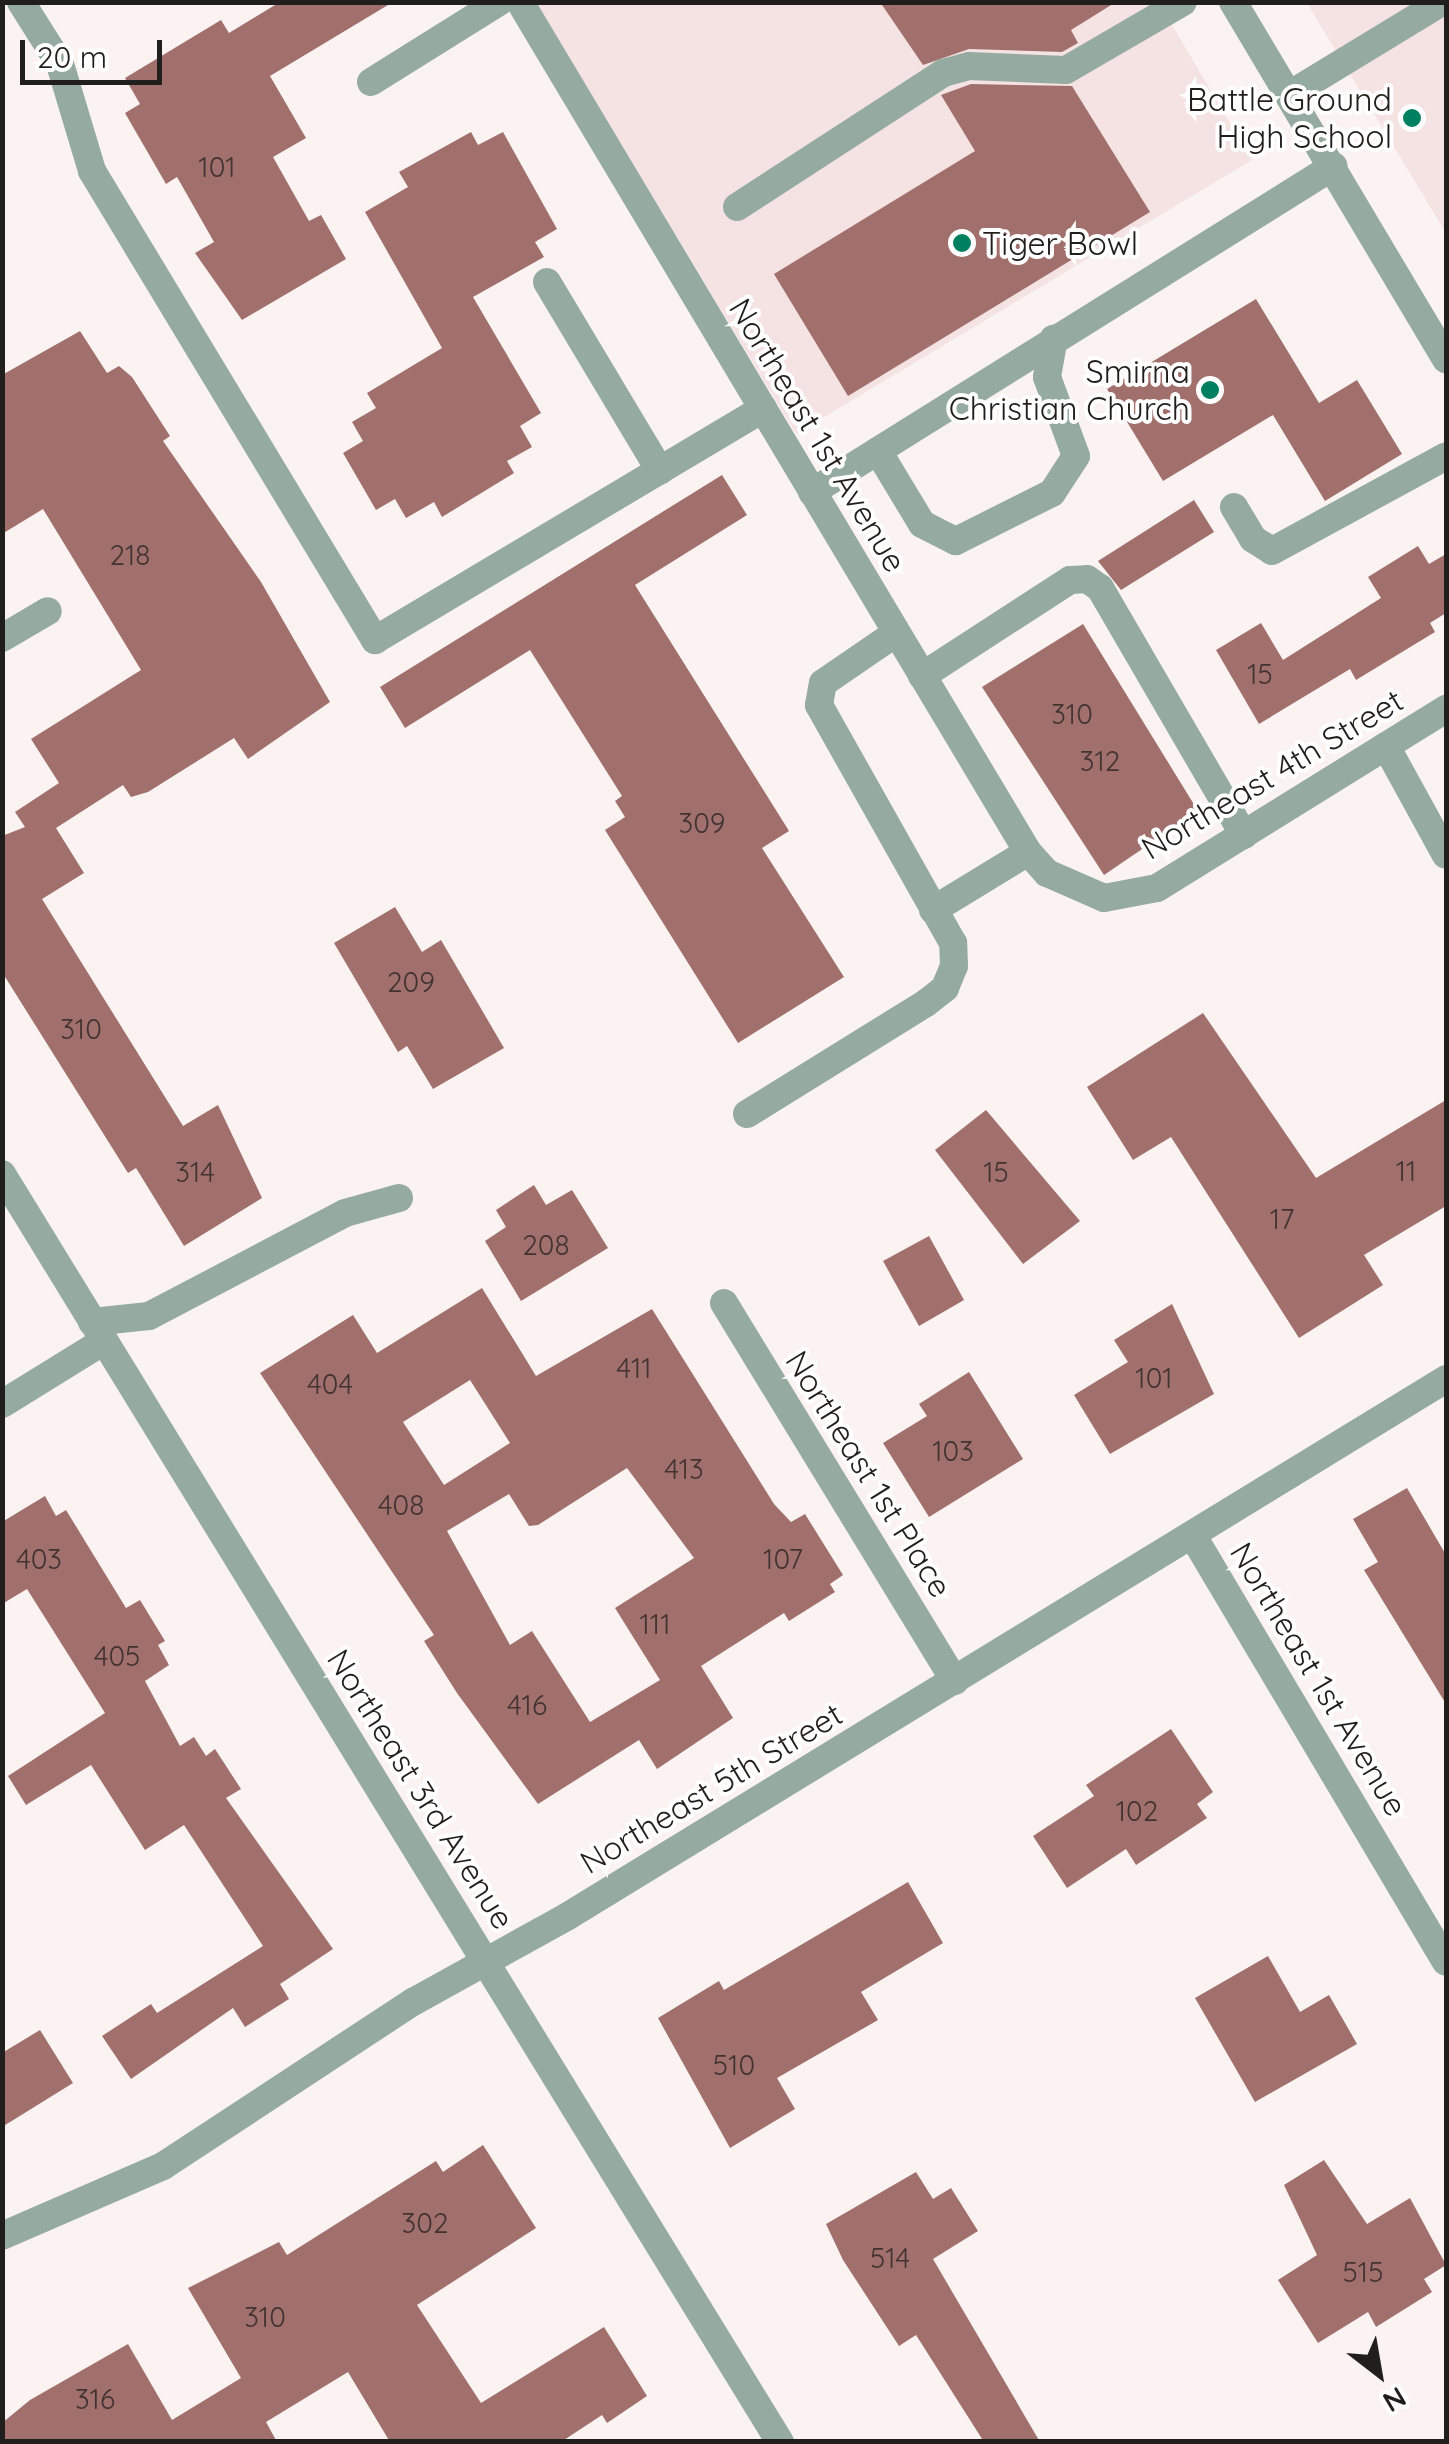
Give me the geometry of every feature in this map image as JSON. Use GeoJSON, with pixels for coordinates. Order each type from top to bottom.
{"type":"FeatureCollection","features":[{"type":"Feature","properties":{"kind":"street"},"geometry":{"type":"LineString","coordinates":[[21,2],[60,64],[92,171],[376,640],[762,410]]}},
{"type":"Feature","properties":{"kind":"street"},"geometry":{"type":"LineString","coordinates":[[371,82],[499,2]]}},
{"type":"Feature","properties":{"kind":"street","name":"Northeast 1st Avenue"},"geometry":{"type":"LineString","coordinates":[[520,2],[1028,852],[1073,890]]}},
{"type":"Feature","properties":{"kind":"street"},"geometry":{"type":"LineString","coordinates":[[737,207],[943,73],[969,66],[1066,70],[1183,2]]}},
{"type":"Feature","properties":{"kind":"street"},"geometry":{"type":"LineString","coordinates":[[1233,2],[1446,359]]}},
{"type":"Feature","properties":{"kind":"street"},"geometry":{"type":"LineString","coordinates":[[1289,95],[1442,2]]}},
{"type":"Feature","properties":{"kind":"street"},"geometry":{"type":"LineString","coordinates":[[812,492],[1334,166]]}},
{"type":"Feature","properties":{"kind":"street"},"geometry":{"type":"LineString","coordinates":[[548,282],[660,471]]}},
{"type":"Feature","properties":{"kind":"street"},"geometry":{"type":"LineString","coordinates":[[878,450],[922,524],[956,541],[1052,493],[1076,456],[1047,377],[1054,338]]}},
{"type":"Feature","properties":{"kind":"street"},"geometry":{"type":"LineString","coordinates":[[1234,507],[1253,539],[1272,552],[1446,456]]}},
{"type":"Feature","properties":{"kind":"street"},"geometry":{"type":"LineString","coordinates":[[922,676],[1070,580],[1086,579],[1100,588],[1244,834]]}},
{"type":"Feature","properties":{"kind":"street"},"geometry":{"type":"LineString","coordinates":[[2,638],[48,611]]}},
{"type":"Feature","properties":{"kind":"street"},"geometry":{"type":"LineString","coordinates":[[747,1114],[945,988],[953,944],[818,705],[823,683],[896,634]]}},
{"type":"Feature","properties":{"kind":"street","name":"Northeast 4th Street"},"geometry":{"type":"LineString","coordinates":[[1073,890],[1104,898],[1157,888],[1446,709]]}},
{"type":"Feature","properties":{"kind":"street"},"geometry":{"type":"LineString","coordinates":[[1386,746],[1446,855]]}},
{"type":"Feature","properties":{"kind":"street"},"geometry":{"type":"LineString","coordinates":[[934,910],[1028,852]]}},
{"type":"Feature","properties":{"kind":"street","name":"Northeast 3rd Avenue"},"geometry":{"type":"LineString","coordinates":[[2,1174],[780,2442]]}},
{"type":"Feature","properties":{"kind":"street"},"geometry":{"type":"LineString","coordinates":[[2,1404],[98,1331],[149,1316],[345,1213],[399,1198]]}},
{"type":"Feature","properties":{"kind":"street","name":"Northeast 1st Place"},"geometry":{"type":"LineString","coordinates":[[724,1303],[955,1680]]}},
{"type":"Feature","properties":{"kind":"street","name":"Northeast 5th Street"},"geometry":{"type":"LineString","coordinates":[[2,2236],[164,2166],[486,1960],[1193,1536],[1446,1379]]}},
{"type":"Feature","properties":{"kind":"street","name":"Northeast 1st Avenue"},"geometry":{"type":"LineString","coordinates":[[1193,1536],[1446,1962]]}},
{"type":"Feature","properties":{"kind":"shaded area"},"geometry":{"type":"Polygon","coordinates":[[[536,3],[1159,3],[1252,160],[796,434],[536,3]]]}},
{"type":"Feature","properties":{"kind":"shaded area","name":"Battle Ground High School"},"geometry":{"type":"Polygon","coordinates":[[[1307,3],[1446,3],[1446,233],[1307,3]]]}},
{"type":"Feature","properties":{"kind":"building"},"geometry":{"type":"Polygon","coordinates":[[[280,2],[393,2],[270,76],[306,138],[273,157],[309,221],[321,215],[346,259],[242,320],[195,253],[214,242],[177,177],[166,184],[125,113],[140,104],[125,78],[221,20],[229,33],[280,2]]]}},
{"type":"Feature","properties":{"kind":"building"},"geometry":{"type":"Polygon","coordinates":[[[880,2],[1116,2],[1071,30],[1078,43],[1062,52],[969,49],[923,65],[880,2]]]}},
{"type":"Feature","properties":{"kind":"building","name":"Tiger Bowl"},"geometry":{"type":"Polygon","coordinates":[[[971,84],[1072,86],[1150,212],[848,396],[774,274],[975,151],[941,95],[971,84]]]}},
{"type":"Feature","properties":{"kind":"building"},"geometry":{"type":"Polygon","coordinates":[[[471,132],[478,145],[503,132],[557,229],[535,242],[544,257],[473,297],[541,413],[520,426],[532,447],[507,461],[514,473],[442,517],[434,502],[406,518],[395,499],[376,510],[343,453],[363,441],[352,422],[376,408],[367,393],[442,348],[365,212],[408,187],[399,172],[471,132]]]}},
{"type":"Feature","properties":{"kind":"building","name":"Smirna Christian Church"},"geometry":{"type":"Polygon","coordinates":[[[1256,299],[1319,403],[1357,380],[1402,454],[1325,501],[1273,415],[1163,481],[1107,389],[1256,299]]]}},
{"type":"Feature","properties":{"kind":"building"},"geometry":{"type":"Polygon","coordinates":[[[80,331],[107,373],[119,366],[132,377],[170,436],[163,441],[261,582],[330,702],[248,759],[234,738],[148,792],[131,797],[123,785],[56,828],[84,873],[42,899],[183,1126],[218,1105],[262,1198],[184,1246],[136,1168],[128,1173],[2,972],[2,836],[25,827],[15,812],[59,783],[31,739],[141,670],[43,509],[2,534],[2,375],[80,331]]]}},
{"type":"Feature","properties":{"kind":"building"},"geometry":{"type":"Polygon","coordinates":[[[722,475],[747,515],[635,585],[789,831],[762,848],[844,977],[738,1043],[605,830],[625,817],[615,801],[622,796],[530,650],[405,728],[380,687],[722,475]]]}},
{"type":"Feature","properties":{"kind":"building"},"geometry":{"type":"Polygon","coordinates":[[[1194,500],[1214,532],[1121,590],[1098,561],[1194,500]]]}},
{"type":"Feature","properties":{"kind":"building"},"geometry":{"type":"Polygon","coordinates":[[[1418,546],[1429,564],[1446,554],[1446,613],[1430,623],[1435,632],[1356,680],[1350,669],[1259,724],[1216,650],[1261,623],[1283,660],[1381,598],[1368,577],[1418,546]]]}},
{"type":"Feature","properties":{"kind":"building"},"geometry":{"type":"Polygon","coordinates":[[[1083,624],[1198,811],[1104,875],[982,687],[1083,624]]]}},
{"type":"Feature","properties":{"kind":"building"},"geometry":{"type":"Polygon","coordinates":[[[395,907],[422,952],[441,940],[504,1048],[433,1089],[407,1046],[398,1052],[334,943],[395,907]]]}},
{"type":"Feature","properties":{"kind":"building"},"geometry":{"type":"Polygon","coordinates":[[[1203,1013],[1316,1178],[1446,1100],[1446,1206],[1364,1255],[1383,1285],[1299,1338],[1171,1137],[1133,1160],[1087,1087],[1203,1013]]]}},
{"type":"Feature","properties":{"kind":"building"},"geometry":{"type":"Polygon","coordinates":[[[986,1110],[1080,1221],[1023,1264],[935,1150],[986,1110]]]}},
{"type":"Feature","properties":{"kind":"building"},"geometry":{"type":"Polygon","coordinates":[[[534,1185],[546,1205],[572,1190],[608,1248],[521,1301],[485,1241],[506,1227],[496,1210],[534,1185]]]}},
{"type":"Feature","properties":{"kind":"building"},"geometry":{"type":"Polygon","coordinates":[[[929,1236],[964,1300],[919,1326],[883,1261],[929,1236]]]}},
{"type":"Feature","properties":{"kind":"building"},"geometry":{"type":"Polygon","coordinates":[[[482,1288],[536,1376],[652,1309],[774,1504],[791,1522],[805,1514],[843,1575],[830,1584],[835,1592],[789,1621],[784,1613],[701,1666],[733,1718],[657,1769],[639,1740],[538,1804],[457,1693],[424,1641],[434,1635],[260,1373],[353,1315],[377,1353],[482,1288]],[[470,1380],[403,1422],[444,1485],[510,1443],[470,1380]],[[627,1468],[538,1525],[529,1526],[509,1494],[447,1531],[510,1645],[532,1631],[590,1722],[660,1680],[615,1608],[694,1558],[627,1468]]]}},
{"type":"Feature","properties":{"kind":"building"},"geometry":{"type":"Polygon","coordinates":[[[1172,1304],[1214,1394],[1110,1454],[1074,1395],[1128,1362],[1114,1340],[1172,1304]]]}},
{"type":"Feature","properties":{"kind":"building"},"geometry":{"type":"Polygon","coordinates":[[[969,1372],[1023,1459],[929,1517],[883,1443],[927,1416],[919,1404],[969,1372]]]}},
{"type":"Feature","properties":{"kind":"building"},"geometry":{"type":"Polygon","coordinates":[[[1407,1488],[1446,1555],[1446,1704],[1364,1570],[1378,1562],[1353,1519],[1407,1488]]]}},
{"type":"Feature","properties":{"kind":"building"},"geometry":{"type":"Polygon","coordinates":[[[45,1496],[56,1516],[66,1510],[126,1608],[140,1600],[165,1641],[158,1645],[169,1665],[145,1681],[180,1746],[194,1737],[206,1756],[215,1749],[241,1789],[226,1798],[333,1949],[280,1984],[289,1999],[245,2027],[233,2008],[131,2079],[102,2036],[151,2004],[157,2013],[263,1946],[184,1825],[145,1850],[91,1765],[26,1805],[8,1776],[105,1713],[27,1589],[2,1604],[2,1522],[45,1496]]]}},
{"type":"Feature","properties":{"kind":"building"},"geometry":{"type":"Polygon","coordinates":[[[1171,1729],[1213,1792],[1197,1804],[1207,1818],[1136,1865],[1126,1849],[1067,1888],[1033,1836],[1094,1796],[1086,1785],[1171,1729]]]}},
{"type":"Feature","properties":{"kind":"building"},"geometry":{"type":"Polygon","coordinates":[[[908,1882],[943,1943],[861,1992],[878,2020],[777,2078],[795,2109],[730,2148],[658,2018],[719,1981],[724,1990],[908,1882]]]}},
{"type":"Feature","properties":{"kind":"building"},"geometry":{"type":"Polygon","coordinates":[[[1268,1956],[1300,2012],[1329,1995],[1357,2044],[1255,2102],[1195,1998],[1268,1956]]]}},
{"type":"Feature","properties":{"kind":"building"},"geometry":{"type":"Polygon","coordinates":[[[40,2030],[73,2083],[2,2127],[2,2053],[40,2030]]]}},
{"type":"Feature","properties":{"kind":"building"},"geometry":{"type":"Polygon","coordinates":[[[483,2145],[536,2228],[417,2305],[481,2403],[604,2327],[647,2396],[607,2423],[602,2415],[561,2442],[390,2442],[348,2372],[266,2422],[277,2442],[2,2442],[2,2423],[30,2400],[128,2344],[172,2420],[241,2378],[188,2288],[279,2242],[287,2255],[436,2161],[443,2172],[483,2145]]]}},
{"type":"Feature","properties":{"kind":"building"},"geometry":{"type":"Polygon","coordinates":[[[1324,2160],[1367,2224],[1410,2198],[1446,2265],[1424,2279],[1432,2292],[1376,2327],[1368,2312],[1318,2343],[1278,2280],[1317,2255],[1284,2185],[1324,2160]]]}},
{"type":"Feature","properties":{"kind":"building"},"geometry":{"type":"Polygon","coordinates":[[[916,2172],[933,2199],[951,2188],[978,2231],[933,2259],[1040,2442],[984,2442],[916,2335],[899,2346],[843,2260],[826,2224],[916,2172]]]}},
{"type":"Feature","properties":{"kind":"place","name":"Battle Ground High School"},"geometry":{"type":"Point","coordinates":[1412,118]}},
{"type":"Feature","properties":{"kind":"place","name":"Tiger Bowl"},"geometry":{"type":"Point","coordinates":[962,243]}},
{"type":"Feature","properties":{"kind":"place","name":"Smirna Christian Church"},"geometry":{"type":"Point","coordinates":[1210,390]}}]}
